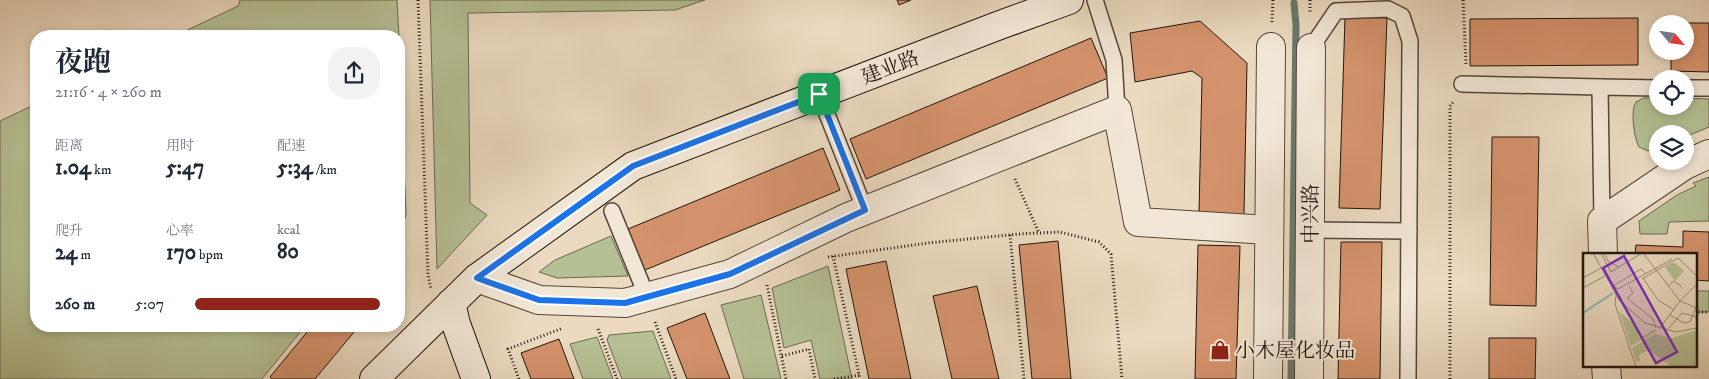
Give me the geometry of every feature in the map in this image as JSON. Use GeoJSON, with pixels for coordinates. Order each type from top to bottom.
{"type":"FeatureCollection","features":[{"type":"Feature","properties":{"kind":"street","name":"建业路"},"geometry":{"type":"LineString","coordinates":[[374,379],[449,314],[477,278],[633,166],[1069,0]]}},
{"type":"Feature","properties":{"kind":"street"},"geometry":{"type":"LineString","coordinates":[[1268,379],[1271,47]]}},
{"type":"Feature","properties":{"kind":"street","name":"中兴路"},"geometry":{"type":"LineString","coordinates":[[1309,379],[1311,48]]}},
{"type":"Feature","properties":{"kind":"street"},"geometry":{"type":"LineString","coordinates":[[477,278],[539,300],[625,303],[651,310],[865,210],[1117,110],[1138,222],[1269,230]]}},
{"type":"Feature","properties":{"kind":"street"},"geometry":{"type":"LineString","coordinates":[[1603,253],[1602,221],[1685,165],[1709,154]]}},
{"type":"Feature","properties":{"kind":"street"},"geometry":{"type":"LineString","coordinates":[[449,314],[476,379]]}},
{"type":"Feature","properties":{"kind":"street"},"geometry":{"type":"LineString","coordinates":[[1606,366],[1607,379]]}},
{"type":"Feature","properties":{"kind":"lane"},"geometry":{"type":"LineString","coordinates":[[1095,0],[1114,60],[1117,110]]}},
{"type":"Feature","properties":{"kind":"lane"},"geometry":{"type":"LineString","coordinates":[[1311,48],[1336,11],[1388,9],[1402,16],[1410,41],[1408,379]]}},
{"type":"Feature","properties":{"kind":"lane"},"geometry":{"type":"LineString","coordinates":[[1465,84],[1649,88]]}},
{"type":"Feature","properties":{"kind":"lane"},"geometry":{"type":"LineString","coordinates":[[1600,87],[1602,221]]}},
{"type":"Feature","properties":{"kind":"lane"},"geometry":{"type":"LineString","coordinates":[[1694,88],[1709,88]]}},
{"type":"Feature","properties":{"kind":"lane"},"geometry":{"type":"LineString","coordinates":[[819,94],[865,210]]}},
{"type":"Feature","properties":{"kind":"lane"},"geometry":{"type":"LineString","coordinates":[[612,211],[651,310]]}},
{"type":"Feature","properties":{"kind":"lane"},"geometry":{"type":"LineString","coordinates":[[1310,230],[1409,231]]}},
{"type":"Feature","properties":{"kind":"path"},"geometry":{"type":"LineString","coordinates":[[418,0],[428,275],[449,314]]}},
{"type":"Feature","properties":{"kind":"path"},"geometry":{"type":"LineString","coordinates":[[1450,379],[1450,106],[1465,84],[1463,0]]}},
{"type":"Feature","properties":{"kind":"path"},"geometry":{"type":"LineString","coordinates":[[1020,190],[1039,233]]}},
{"type":"Feature","properties":{"kind":"path"},"geometry":{"type":"LineString","coordinates":[[823,258],[928,243],[1039,233],[1060,232],[1099,242],[1111,254],[1122,379]]}},
{"type":"Feature","properties":{"kind":"path"},"geometry":{"type":"LineString","coordinates":[[1010,235],[1024,379]]}},
{"type":"Feature","properties":{"kind":"path"},"geometry":{"type":"LineString","coordinates":[[833,256],[859,377],[834,379]]}},
{"type":"Feature","properties":{"kind":"path"},"geometry":{"type":"LineString","coordinates":[[774,280],[766,284],[786,379]]}},
{"type":"Feature","properties":{"kind":"path"},"geometry":{"type":"LineString","coordinates":[[651,310],[664,319]]}},
{"type":"Feature","properties":{"kind":"path"},"geometry":{"type":"LineString","coordinates":[[647,324],[651,310]]}},
{"type":"Feature","properties":{"kind":"path"},"geometry":{"type":"LineString","coordinates":[[651,310],[676,379]]}},
{"type":"Feature","properties":{"kind":"path"},"geometry":{"type":"LineString","coordinates":[[1696,312],[1709,312]]}},
{"type":"Feature","properties":{"kind":"path"},"geometry":{"type":"LineString","coordinates":[[519,379],[508,349],[569,326]]}},
{"type":"Feature","properties":{"kind":"path"},"geometry":{"type":"LineString","coordinates":[[592,329],[607,329]]}},
{"type":"Feature","properties":{"kind":"path"},"geometry":{"type":"LineString","coordinates":[[598,329],[617,379]]}},
{"type":"Feature","properties":{"kind":"path"},"geometry":{"type":"LineString","coordinates":[[781,356],[809,349],[815,379]]}},
{"type":"Feature","properties":{"kind":"green space"},"geometry":{"type":"Polygon","coordinates":[[[240,0],[397,0],[399,30],[188,30],[238,6],[240,0]]]}},
{"type":"Feature","properties":{"kind":"green space"},"geometry":{"type":"Polygon","coordinates":[[[430,0],[705,0],[675,10],[468,13],[470,203],[487,215],[437,269],[430,0]]]}},
{"type":"Feature","properties":{"kind":"green space"},"geometry":{"type":"Polygon","coordinates":[[[1643,98],[1649,98],[1649,115],[1694,115],[1694,98],[1709,99],[1709,127],[1694,133],[1694,125],[1649,125],[1648,151],[1639,147],[1636,137],[1633,111],[1636,102],[1643,98]]]}},
{"type":"Feature","properties":{"kind":"green space"},"geometry":{"type":"Polygon","coordinates":[[[30,107],[30,332],[300,332],[262,379],[0,379],[0,121],[30,107]]]}},
{"type":"Feature","properties":{"kind":"green space"},"geometry":{"type":"Polygon","coordinates":[[[1709,177],[1709,221],[1669,222],[1667,234],[1640,234],[1639,221],[1677,195],[1696,186],[1693,183],[1709,177]]]}},
{"type":"Feature","properties":{"kind":"green space"},"geometry":{"type":"Polygon","coordinates":[[[611,236],[628,276],[557,278],[539,272],[555,260],[611,236]]]}},
{"type":"Feature","properties":{"kind":"green space"},"geometry":{"type":"Polygon","coordinates":[[[828,266],[852,379],[820,379],[811,340],[784,348],[772,288],[828,266]]]}},
{"type":"Feature","properties":{"kind":"green space"},"geometry":{"type":"Polygon","coordinates":[[[1696,291],[1709,291],[1709,312],[1696,312],[1696,291]]]}},
{"type":"Feature","properties":{"kind":"green space"},"geometry":{"type":"Polygon","coordinates":[[[761,295],[781,379],[744,379],[721,305],[761,295]]]}},
{"type":"Feature","properties":{"kind":"green space"},"geometry":{"type":"Polygon","coordinates":[[[653,331],[671,379],[622,379],[607,340],[609,335],[653,331]]]}},
{"type":"Feature","properties":{"kind":"green space"},"geometry":{"type":"Polygon","coordinates":[[[597,337],[613,379],[583,379],[570,344],[597,337]]]}},
{"type":"Feature","properties":{"kind":"building"},"geometry":{"type":"Polygon","coordinates":[[[897,0],[911,0],[899,5],[897,0]]]}},
{"type":"Feature","properties":{"kind":"building"},"geometry":{"type":"Polygon","coordinates":[[[1345,17],[1387,18],[1380,209],[1339,208],[1345,17]]]}},
{"type":"Feature","properties":{"kind":"building"},"geometry":{"type":"Polygon","coordinates":[[[1638,18],[1638,65],[1470,66],[1470,19],[1638,18]]]}},
{"type":"Feature","properties":{"kind":"building"},"geometry":{"type":"Polygon","coordinates":[[[1200,21],[1247,63],[1244,215],[1199,213],[1202,78],[1192,71],[1135,82],[1130,33],[1200,21]]]}},
{"type":"Feature","properties":{"kind":"building"},"geometry":{"type":"Polygon","coordinates":[[[1694,23],[1709,23],[1709,72],[1671,70],[1671,60],[1694,60],[1694,23]]]}},
{"type":"Feature","properties":{"kind":"building"},"geometry":{"type":"Polygon","coordinates":[[[1091,38],[1108,78],[866,179],[850,139],[1091,38]]]}},
{"type":"Feature","properties":{"kind":"building"},"geometry":{"type":"Polygon","coordinates":[[[1492,137],[1539,137],[1536,306],[1490,305],[1492,137]]]}},
{"type":"Feature","properties":{"kind":"building"},"geometry":{"type":"Polygon","coordinates":[[[823,148],[840,190],[645,270],[628,229],[823,148]]]}},
{"type":"Feature","properties":{"kind":"building"},"geometry":{"type":"Polygon","coordinates":[[[1683,231],[1709,232],[1709,281],[1696,280],[1696,253],[1635,253],[1636,245],[1683,247],[1683,231]]]}},
{"type":"Feature","properties":{"kind":"building"},"geometry":{"type":"Polygon","coordinates":[[[1058,241],[1071,379],[1032,379],[1019,245],[1058,241]]]}},
{"type":"Feature","properties":{"kind":"building"},"geometry":{"type":"Polygon","coordinates":[[[1341,242],[1382,242],[1380,379],[1338,379],[1341,242]]]}},
{"type":"Feature","properties":{"kind":"building"},"geometry":{"type":"Polygon","coordinates":[[[1198,245],[1240,246],[1236,379],[1195,379],[1198,245]]]}},
{"type":"Feature","properties":{"kind":"building"},"geometry":{"type":"Polygon","coordinates":[[[886,261],[911,379],[869,379],[846,269],[886,261]]]}},
{"type":"Feature","properties":{"kind":"building"},"geometry":{"type":"Polygon","coordinates":[[[977,286],[999,379],[952,379],[933,296],[977,286]]]}},
{"type":"Feature","properties":{"kind":"building"},"geometry":{"type":"Polygon","coordinates":[[[705,313],[730,379],[687,379],[667,328],[705,313]]]}},
{"type":"Feature","properties":{"kind":"building"},"geometry":{"type":"Polygon","coordinates":[[[307,332],[354,332],[315,379],[272,379],[270,377],[307,332]]]}},
{"type":"Feature","properties":{"kind":"building"},"geometry":{"type":"Polygon","coordinates":[[[1489,338],[1536,338],[1535,379],[1489,379],[1489,338]]]}},
{"type":"Feature","properties":{"kind":"building"},"geometry":{"type":"Polygon","coordinates":[[[559,339],[574,379],[531,379],[521,353],[559,339]]]}},
{"type":"Feature","properties":{"kind":"waterway"},"geometry":{"type":"LineString","coordinates":[[1291,379],[1296,25],[1294,3]]}},
{"type":"Feature","properties":{"kind":"place","name":"小木屋化妆品"},"geometry":{"type":"Point","coordinates":[1220,350]}},
{"type":"Feature","properties":{"kind":"route"},"geometry":{"type":"LineString","coordinates":[[819,94],[865,210],[730,274],[625,303],[539,300],[477,278],[633,166],[819,94]]}}]}
